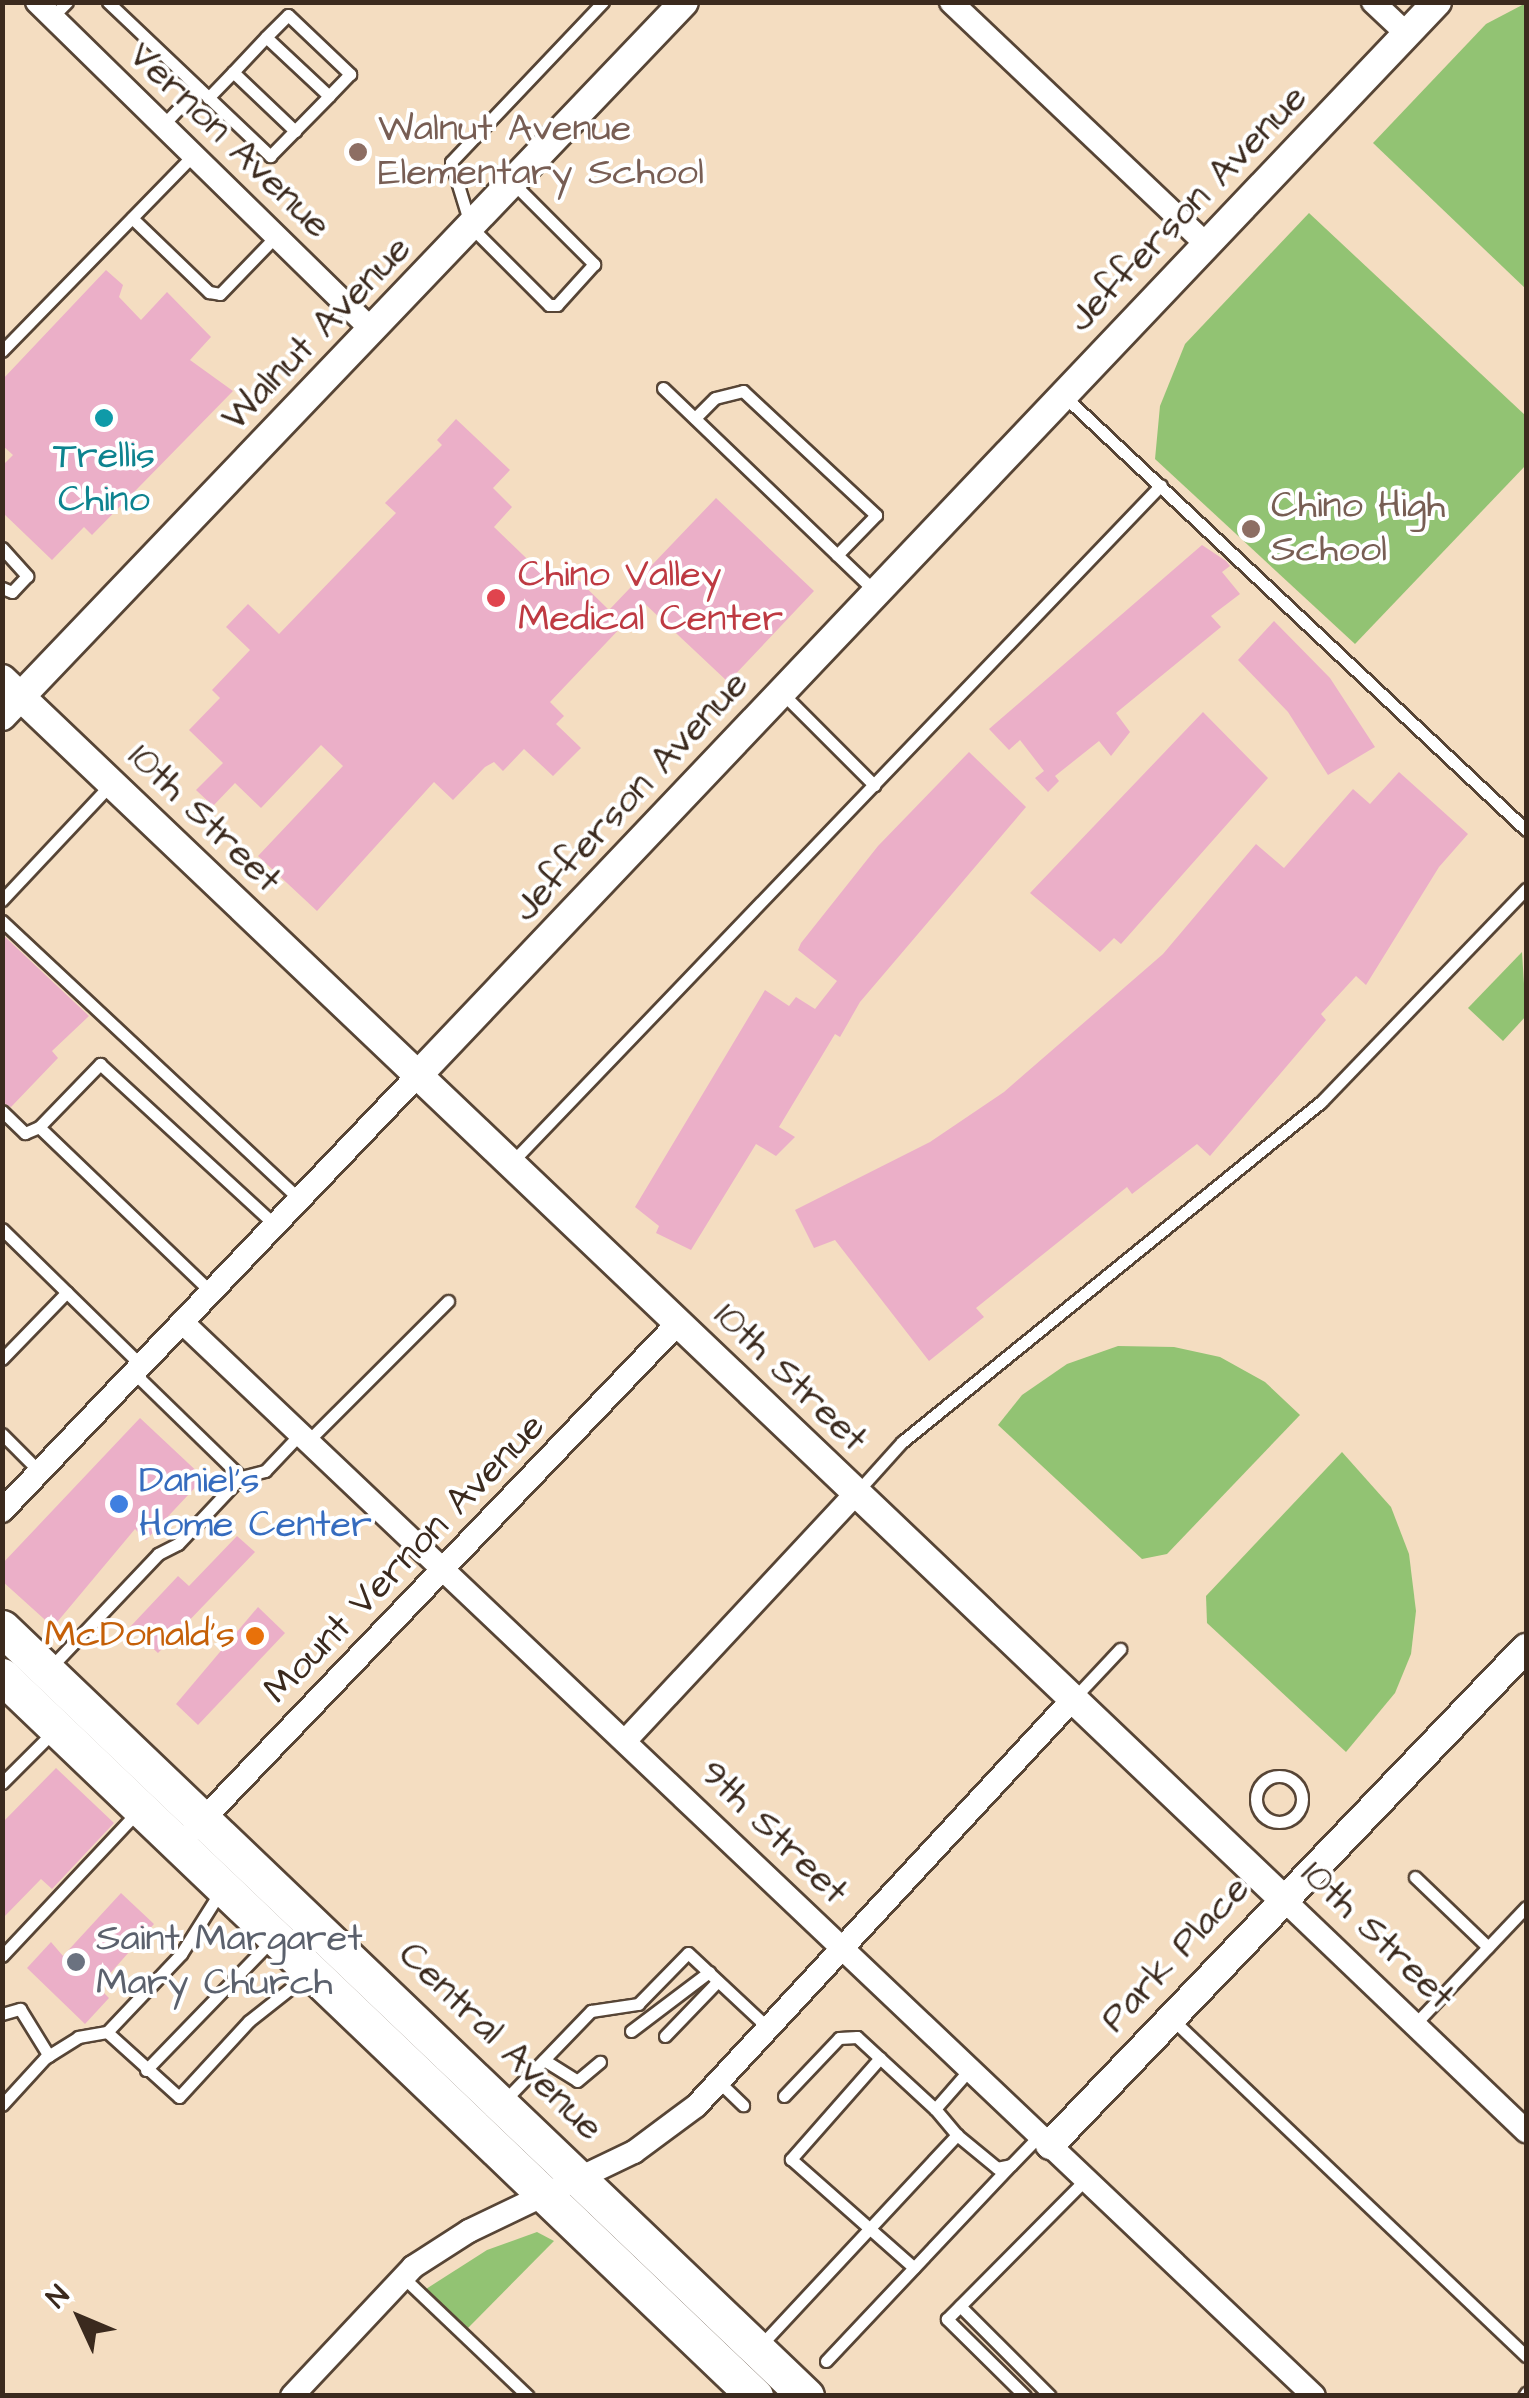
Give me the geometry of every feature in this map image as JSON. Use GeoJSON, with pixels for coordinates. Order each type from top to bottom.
{"type":"FeatureCollection","features":[{"type":"Feature","properties":{"kind":"main road","name":"Central Avenue"},"geometry":{"type":"LineString","coordinates":[[2,1628],[57,1680],[193,1830],[346,1954],[806,2396]]}},
{"type":"Feature","properties":{"kind":"main road"},"geometry":{"type":"LineString","coordinates":[[2,1655],[45,1691],[57,1680]]}},
{"type":"Feature","properties":{"kind":"main road","name":"Central Avenue"},"geometry":{"type":"LineString","coordinates":[[2,1676],[141,1808],[193,1830],[224,1884],[755,2396]]}},
{"type":"Feature","properties":{"kind":"main road"},"geometry":{"type":"LineString","coordinates":[[224,1884],[248,1887],[329,1958],[346,1954]]}},
{"type":"Feature","properties":{"kind":"street","name":"Walnut Avenue"},"geometry":{"type":"LineString","coordinates":[[9,697],[372,330],[684,2]]}},
{"type":"Feature","properties":{"kind":"street"},"geometry":{"type":"LineString","coordinates":[[951,2],[1206,244]]}},
{"type":"Feature","properties":{"kind":"street"},"geometry":{"type":"LineString","coordinates":[[1373,2],[1407,34]]}},
{"type":"Feature","properties":{"kind":"street","name":"Jefferson Avenue"},"geometry":{"type":"LineString","coordinates":[[2,1511],[1437,2]]}},
{"type":"Feature","properties":{"kind":"street","name":"Vernon Avenue"},"geometry":{"type":"LineString","coordinates":[[52,7],[163,125],[372,330]]}},
{"type":"Feature","properties":{"kind":"street","name":"10th Street"},"geometry":{"type":"LineString","coordinates":[[9,697],[112,783],[1526,2130]]}},
{"type":"Feature","properties":{"kind":"street","name":"9th Street"},"geometry":{"type":"LineString","coordinates":[[182,1322],[1314,2396]]}},
{"type":"Feature","properties":{"kind":"street","name":"Mount Vernon Avenue"},"geometry":{"type":"LineString","coordinates":[[193,1830],[446,1570],[678,1323]]}},
{"type":"Feature","properties":{"kind":"street"},"geometry":{"type":"LineString","coordinates":[[626,1740],[856,1493]]}},
{"type":"Feature","properties":{"kind":"street","name":"Park Place"},"geometry":{"type":"LineString","coordinates":[[1045,2140],[1170,2017],[1526,1648]]}},
{"type":"Feature","properties":{"kind":"street"},"geometry":{"type":"LineString","coordinates":[[296,2394],[404,2278],[469,2231],[634,2152],[718,2081],[840,1945],[1074,1699]]}},
{"type":"Feature","properties":{"kind":"lane"},"geometry":{"type":"LineString","coordinates":[[108,2],[208,98],[270,156],[350,74],[288,15],[208,98]]}},
{"type":"Feature","properties":{"kind":"lane"},"geometry":{"type":"LineString","coordinates":[[513,183],[592,260],[593,268],[569,293],[549,305],[470,227],[450,162],[602,2]]}},
{"type":"Feature","properties":{"kind":"lane"},"geometry":{"type":"LineString","coordinates":[[266,37],[329,96]]}},
{"type":"Feature","properties":{"kind":"lane"},"geometry":{"type":"LineString","coordinates":[[233,72],[295,131]]}},
{"type":"Feature","properties":{"kind":"lane"},"geometry":{"type":"LineString","coordinates":[[163,125],[198,88]]}},
{"type":"Feature","properties":{"kind":"lane"},"geometry":{"type":"LineString","coordinates":[[2,351],[194,156]]}},
{"type":"Feature","properties":{"kind":"lane"},"geometry":{"type":"LineString","coordinates":[[132,218],[208,292],[220,294],[276,236]]}},
{"type":"Feature","properties":{"kind":"lane"},"geometry":{"type":"LineString","coordinates":[[662,388],[876,592]]}},
{"type":"Feature","properties":{"kind":"lane"},"geometry":{"type":"LineString","coordinates":[[695,418],[715,398],[743,391],[876,515],[837,555]]}},
{"type":"Feature","properties":{"kind":"lane"},"geometry":{"type":"LineString","coordinates":[[1064,394],[1526,830]]}},
{"type":"Feature","properties":{"kind":"lane"},"geometry":{"type":"LineString","coordinates":[[511,1164],[1161,485]]}},
{"type":"Feature","properties":{"kind":"lane"},"geometry":{"type":"LineString","coordinates":[[2,548],[27,576],[12,592],[2,588]]}},
{"type":"Feature","properties":{"kind":"lane"},"geometry":{"type":"LineString","coordinates":[[781,692],[874,785]]}},
{"type":"Feature","properties":{"kind":"lane"},"geometry":{"type":"LineString","coordinates":[[2,900],[112,783]]}},
{"type":"Feature","properties":{"kind":"lane"},"geometry":{"type":"LineString","coordinates":[[856,1493],[902,1442],[1321,1102],[1526,889]]}},
{"type":"Feature","properties":{"kind":"lane"},"geometry":{"type":"LineString","coordinates":[[2,921],[300,1199]]}},
{"type":"Feature","properties":{"kind":"lane"},"geometry":{"type":"LineString","coordinates":[[2,1111],[25,1132],[39,1128],[100,1064],[275,1226]]}},
{"type":"Feature","properties":{"kind":"lane"},"geometry":{"type":"LineString","coordinates":[[39,1128],[211,1292]]}},
{"type":"Feature","properties":{"kind":"lane"},"geometry":{"type":"LineString","coordinates":[[2,1229],[67,1292],[241,1477]]}},
{"type":"Feature","properties":{"kind":"lane"},"geometry":{"type":"LineString","coordinates":[[2,1358],[67,1292]]}},
{"type":"Feature","properties":{"kind":"lane"},"geometry":{"type":"LineString","coordinates":[[57,1680],[241,1477],[265,1471],[448,1301]]}},
{"type":"Feature","properties":{"kind":"lane"},"geometry":{"type":"LineString","coordinates":[[2,1434],[40,1472]]}},
{"type":"Feature","properties":{"kind":"lane"},"geometry":{"type":"LineString","coordinates":[[1074,1699],[1120,1650]]}},
{"type":"Feature","properties":{"kind":"lane"},"geometry":{"type":"LineString","coordinates":[[2,1783],[57,1728]]}},
{"type":"Feature","properties":{"kind":"lane"},"geometry":{"type":"LineString","coordinates":[[1281,1776],[1294,1782],[1302,1802],[1288,1820],[1273,1822],[1260,1813],[1256,1798],[1261,1784],[1281,1776]]}},
{"type":"Feature","properties":{"kind":"lane"},"geometry":{"type":"LineString","coordinates":[[2,1956],[141,1808]]}},
{"type":"Feature","properties":{"kind":"lane"},"geometry":{"type":"LineString","coordinates":[[1414,1878],[1488,1947]]}},
{"type":"Feature","properties":{"kind":"lane"},"geometry":{"type":"LineString","coordinates":[[2,2105],[50,2056],[78,2038],[106,2032],[182,1954],[224,1884]]}},
{"type":"Feature","properties":{"kind":"lane"},"geometry":{"type":"LineString","coordinates":[[1414,2024],[1526,1907]]}},
{"type":"Feature","properties":{"kind":"lane"},"geometry":{"type":"LineString","coordinates":[[146,2070],[276,1935]]}},
{"type":"Feature","properties":{"kind":"lane"},"geometry":{"type":"LineString","coordinates":[[502,2104],[591,2012],[638,2004],[688,1953],[767,2026]]}},
{"type":"Feature","properties":{"kind":"lane"},"geometry":{"type":"LineString","coordinates":[[106,2032],[179,2097],[249,2021],[313,1970]]}},
{"type":"Feature","properties":{"kind":"lane"},"geometry":{"type":"LineString","coordinates":[[631,2031],[713,1976]]}},
{"type":"Feature","properties":{"kind":"lane"},"geometry":{"type":"LineString","coordinates":[[665,2036],[713,1976]]}},
{"type":"Feature","properties":{"kind":"lane"},"geometry":{"type":"LineString","coordinates":[[2,2014],[20,2008],[50,2056]]}},
{"type":"Feature","properties":{"kind":"lane"},"geometry":{"type":"LineString","coordinates":[[1170,2017],[1526,2356]]}},
{"type":"Feature","properties":{"kind":"lane"},"geometry":{"type":"LineString","coordinates":[[784,2096],[839,2038],[856,2037],[936,2109],[957,2136],[989,2164],[1011,2164]]}},
{"type":"Feature","properties":{"kind":"lane"},"geometry":{"type":"LineString","coordinates":[[880,2058],[797,2147],[791,2159],[914,2268]]}},
{"type":"Feature","properties":{"kind":"lane"},"geometry":{"type":"LineString","coordinates":[[544,2060],[577,2081],[600,2062]]}},
{"type":"Feature","properties":{"kind":"lane"},"geometry":{"type":"LineString","coordinates":[[936,2109],[970,2068]]}},
{"type":"Feature","properties":{"kind":"lane"},"geometry":{"type":"LineString","coordinates":[[718,2081],[743,2105]]}},
{"type":"Feature","properties":{"kind":"lane"},"geometry":{"type":"LineString","coordinates":[[757,2349],[957,2136]]}},
{"type":"Feature","properties":{"kind":"lane"},"geometry":{"type":"LineString","coordinates":[[826,2361],[1011,2164],[1045,2140]]}},
{"type":"Feature","properties":{"kind":"lane"},"geometry":{"type":"LineString","coordinates":[[1016,2393],[947,2319],[1086,2179]]}},
{"type":"Feature","properties":{"kind":"lane"},"geometry":{"type":"LineString","coordinates":[[404,2278],[528,2396]]}},
{"type":"Feature","properties":{"kind":"lane"},"geometry":{"type":"LineString","coordinates":[[960,2306],[1050,2396]]}},
{"type":"Feature","properties":{"kind":"green space"},"geometry":{"type":"Polygon","coordinates":[[[1526,3],[1526,289],[1373,143],[1486,24],[1526,3]]]}},
{"type":"Feature","properties":{"kind":"green space"},"geometry":{"type":"Polygon","coordinates":[[[1309,213],[1526,416],[1526,465],[1355,644],[1155,459],[1160,406],[1185,344],[1309,213]]]}},
{"type":"Feature","properties":{"kind":"green space"},"geometry":{"type":"Polygon","coordinates":[[[1522,952],[1526,1016],[1503,1041],[1468,1008],[1522,952]]]}},
{"type":"Feature","properties":{"kind":"green space"},"geometry":{"type":"Polygon","coordinates":[[[1118,1346],[1174,1347],[1220,1357],[1265,1382],[1300,1415],[1167,1554],[1142,1559],[998,1425],[1022,1395],[1067,1364],[1118,1346]]]}},
{"type":"Feature","properties":{"kind":"green space"},"geometry":{"type":"Polygon","coordinates":[[[1342,1452],[1391,1507],[1409,1554],[1416,1611],[1411,1654],[1395,1693],[1346,1752],[1207,1623],[1206,1596],[1342,1452]]]}},
{"type":"Feature","properties":{"kind":"green space"},"geometry":{"type":"Polygon","coordinates":[[[537,2232],[554,2241],[468,2328],[426,2289],[487,2250],[537,2232]]]}},
{"type":"Feature","properties":{"kind":"building","name":"Trellis Chino"},"geometry":{"type":"Polygon","coordinates":[[[106,270],[123,285],[119,297],[141,320],[167,292],[211,337],[190,360],[233,391],[92,535],[84,527],[52,560],[2,512],[2,466],[13,455],[2,445],[2,380],[106,270]]]}},
{"type":"Feature","properties":{"kind":"building"},"geometry":{"type":"Polygon","coordinates":[[[456,419],[510,470],[493,488],[512,507],[494,527],[552,583],[566,568],[609,610],[716,498],[814,591],[728,682],[644,603],[550,702],[564,716],[556,724],[581,748],[553,776],[524,749],[503,771],[494,762],[485,767],[453,800],[434,782],[317,911],[258,856],[343,766],[321,745],[261,808],[235,783],[213,806],[196,790],[223,763],[189,730],[220,698],[212,690],[250,650],[226,627],[248,604],[279,634],[396,513],[385,503],[442,445],[437,440],[456,419]]]}},
{"type":"Feature","properties":{"kind":"building"},"geometry":{"type":"Polygon","coordinates":[[[1202,545],[1230,566],[1222,572],[1240,594],[1211,616],[1221,627],[1116,713],[1130,732],[1111,756],[1099,741],[1055,776],[1059,781],[1048,792],[1035,778],[1044,771],[1020,740],[1009,750],[989,729],[1202,545]]]}},
{"type":"Feature","properties":{"kind":"building"},"geometry":{"type":"Polygon","coordinates":[[[1274,621],[1330,678],[1375,747],[1328,775],[1288,712],[1238,660],[1274,621]]]}},
{"type":"Feature","properties":{"kind":"building"},"geometry":{"type":"Polygon","coordinates":[[[1203,712],[1268,778],[1121,944],[1114,938],[1100,952],[1030,893],[1203,712]]]}},
{"type":"Feature","properties":{"kind":"building"},"geometry":{"type":"Polygon","coordinates":[[[969,752],[1026,807],[860,1002],[840,1037],[835,1034],[779,1127],[795,1137],[776,1156],[756,1144],[691,1250],[656,1233],[659,1226],[635,1207],[765,990],[789,1006],[796,997],[815,1009],[837,981],[798,950],[801,943],[878,846],[969,752]]]}},
{"type":"Feature","properties":{"kind":"building"},"geometry":{"type":"Polygon","coordinates":[[[1399,772],[1468,834],[1439,867],[1366,985],[1356,976],[1321,1014],[1326,1020],[1210,1156],[1197,1144],[1132,1194],[1127,1187],[976,1308],[984,1317],[929,1361],[835,1240],[814,1248],[795,1210],[930,1142],[1004,1092],[1163,954],[1256,844],[1284,868],[1353,789],[1370,804],[1399,772]]]}},
{"type":"Feature","properties":{"kind":"building"},"geometry":{"type":"Polygon","coordinates":[[[2,934],[89,1016],[52,1051],[58,1058],[11,1107],[2,1102],[2,934]]]}},
{"type":"Feature","properties":{"kind":"building","name":"Daniel’s Home Center"},"geometry":{"type":"Polygon","coordinates":[[[140,1418],[204,1478],[146,1540],[135,1529],[53,1627],[2,1581],[2,1564],[140,1418]]]}},
{"type":"Feature","properties":{"kind":"building"},"geometry":{"type":"Polygon","coordinates":[[[237,1536],[255,1552],[158,1653],[130,1627],[178,1576],[189,1586],[237,1536]]]}},
{"type":"Feature","properties":{"kind":"building"},"geometry":{"type":"Polygon","coordinates":[[[258,1607],[285,1633],[198,1725],[176,1704],[258,1607]]]}},
{"type":"Feature","properties":{"kind":"building"},"geometry":{"type":"Polygon","coordinates":[[[56,1768],[114,1823],[52,1889],[41,1879],[2,1919],[2,1823],[56,1768]]]}},
{"type":"Feature","properties":{"kind":"building","name":"Saint Margaret Mary Church"},"geometry":{"type":"Polygon","coordinates":[[[121,1893],[154,1924],[98,1987],[109,1998],[85,2024],[27,1968],[51,1942],[63,1956],[121,1893]]]}},
{"type":"Feature","properties":{"kind":"place","name":"Walnut Avenue Elementary School"},"geometry":{"type":"Point","coordinates":[358,152]}},
{"type":"Feature","properties":{"kind":"place","name":"Trellis Chino"},"geometry":{"type":"Point","coordinates":[104,418]}},
{"type":"Feature","properties":{"kind":"place","name":"Chino High School"},"geometry":{"type":"Point","coordinates":[1251,529]}},
{"type":"Feature","properties":{"kind":"place","name":"Chino Valley Medical Center"},"geometry":{"type":"Point","coordinates":[496,598]}},
{"type":"Feature","properties":{"kind":"place","name":"Daniel’s Home Center"},"geometry":{"type":"Point","coordinates":[119,1504]}},
{"type":"Feature","properties":{"kind":"place","name":"McDonald's"},"geometry":{"type":"Point","coordinates":[255,1636]}},
{"type":"Feature","properties":{"kind":"place","name":"Saint Margaret Mary Church"},"geometry":{"type":"Point","coordinates":[76,1962]}}]}
